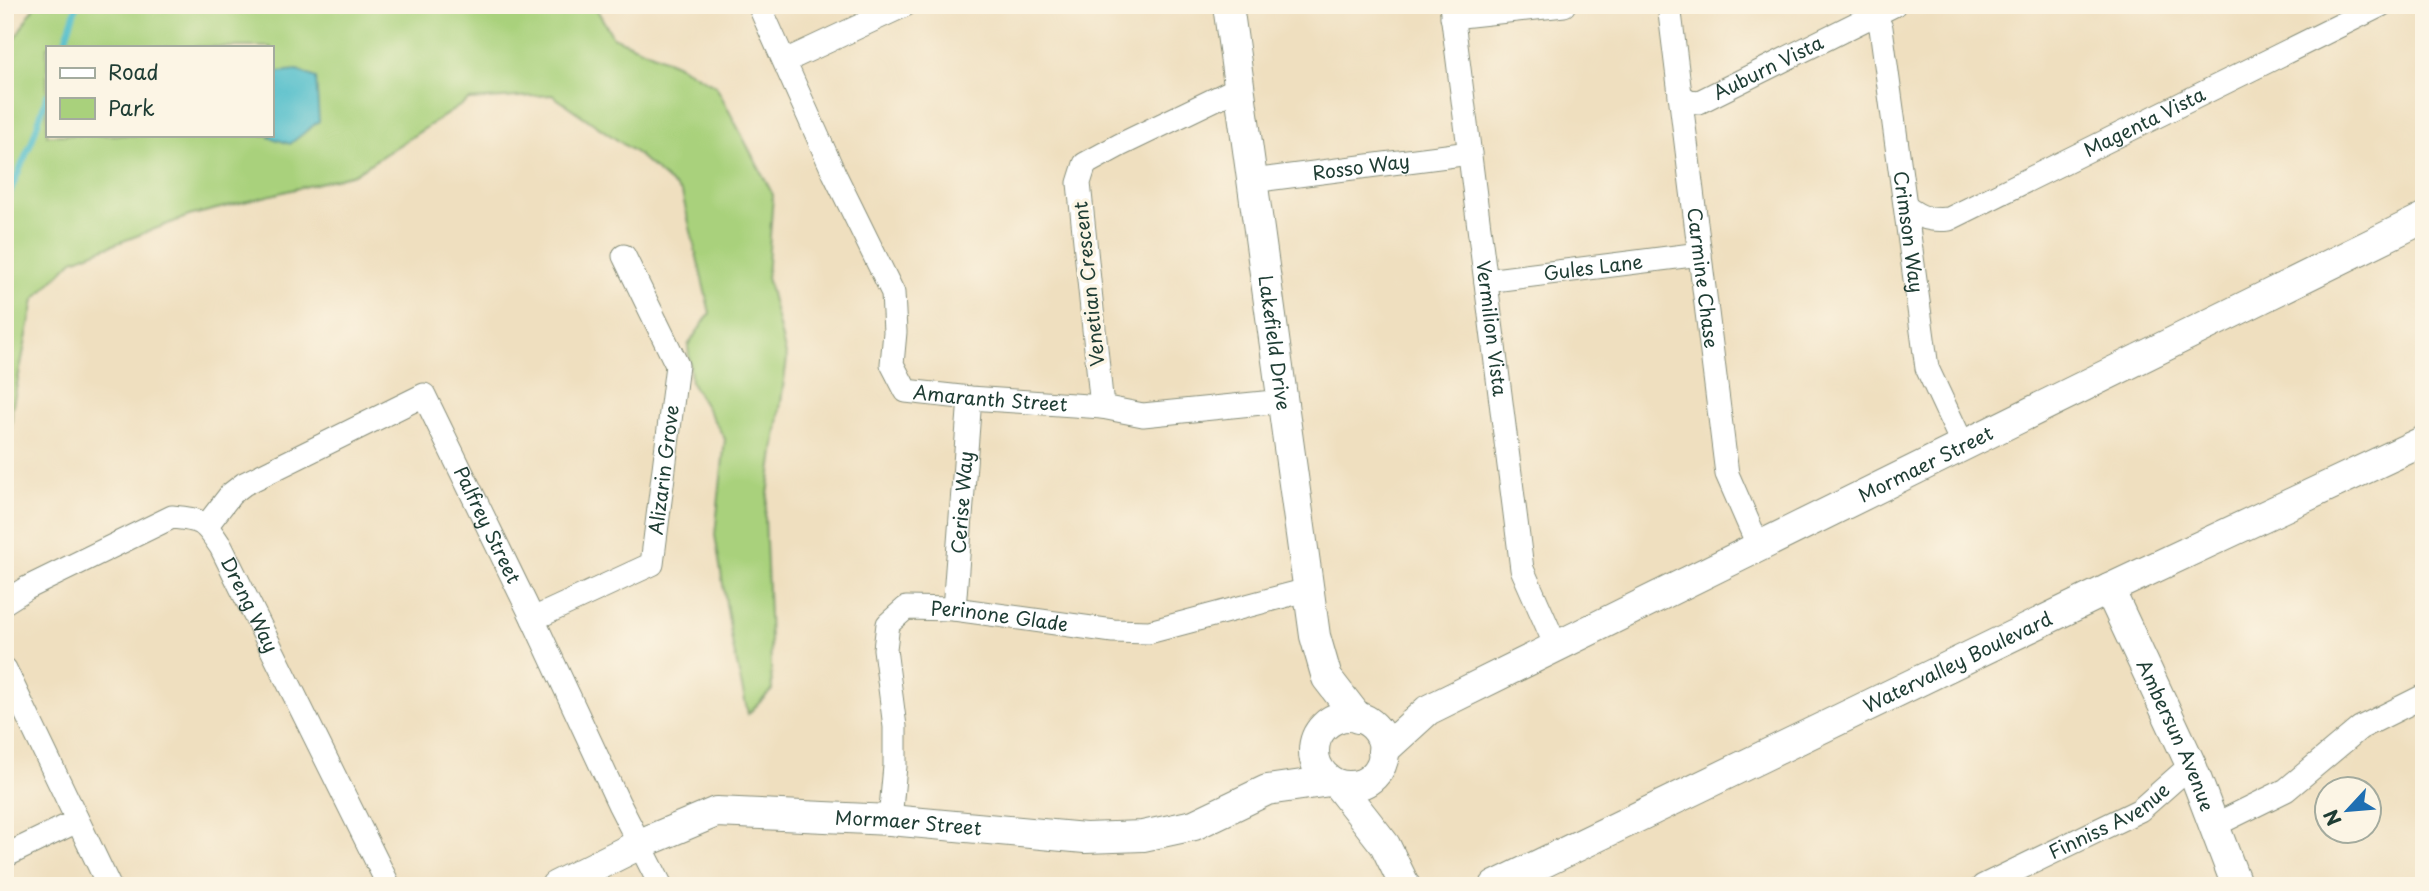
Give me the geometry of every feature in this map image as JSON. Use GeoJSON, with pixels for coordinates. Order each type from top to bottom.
{"type":"FeatureCollection","features":[{"type":"Feature","properties":{"kind":"street","name":"Amaranth Street"},"geometry":{"type":"LineString","coordinates":[[759,5],[834,173],[893,293],[892,365],[906,391],[1102,407],[1143,415],[1282,401]]}},
{"type":"Feature","properties":{"kind":"street"},"geometry":{"type":"LineString","coordinates":[[785,61],[905,5]]}},
{"type":"Feature","properties":{"kind":"street","name":"Lakefield Drive"},"geometry":{"type":"LineString","coordinates":[[1228,5],[1315,636],[1327,678],[1362,720]]}},
{"type":"Feature","properties":{"kind":"street"},"geometry":{"type":"LineString","coordinates":[[1452,11],[1564,5]]}},
{"type":"Feature","properties":{"kind":"street","name":"Carmine Chase"},"geometry":{"type":"LineString","coordinates":[[1669,5],[1727,474],[1758,545]]}},
{"type":"Feature","properties":{"kind":"street","name":"Magenta Vista"},"geometry":{"type":"LineString","coordinates":[[1906,207],[1920,217],[1949,219],[2381,5]]}},
{"type":"Feature","properties":{"kind":"street","name":"Auburn Vista"},"geometry":{"type":"LineString","coordinates":[[1680,95],[1689,101],[1699,102],[1885,10]]}},
{"type":"Feature","properties":{"kind":"street","name":"Crimson Way"},"geometry":{"type":"LineString","coordinates":[[1885,10],[1881,28],[1927,369],[1963,445]]}},
{"type":"Feature","properties":{"kind":"street","name":"Vermilion Vista"},"geometry":{"type":"LineString","coordinates":[[1452,11],[1522,569],[1556,646]]}},
{"type":"Feature","properties":{"kind":"street","name":"Venetian Crescent"},"geometry":{"type":"LineString","coordinates":[[1102,407],[1079,183],[1086,164],[1238,88]]}},
{"type":"Feature","properties":{"kind":"street","name":"Rosso Way"},"geometry":{"type":"LineString","coordinates":[[1252,181],[1469,153]]}},
{"type":"Feature","properties":{"kind":"street","name":"Mormaer Street"},"geometry":{"type":"LineString","coordinates":[[1362,720],[1428,710],[2424,218]]}},
{"type":"Feature","properties":{"kind":"street","name":"Gules Lane"},"geometry":{"type":"LineString","coordinates":[[1486,281],[1700,254]]}},
{"type":"Feature","properties":{"kind":"street","name":"Alizarin Grove"},"geometry":{"type":"LineString","coordinates":[[533,618],[652,564],[677,365],[624,256]]}},
{"type":"Feature","properties":{"kind":"street","name":"Palfrey Street"},"geometry":{"type":"LineString","coordinates":[[207,525],[231,494],[244,484],[424,396],[533,618],[619,804],[661,886]]}},
{"type":"Feature","properties":{"kind":"street","name":"Cerise Way"},"geometry":{"type":"LineString","coordinates":[[954,609],[970,398]]}},
{"type":"Feature","properties":{"kind":"street","name":"Watervalley Boulevard"},"geometry":{"type":"LineString","coordinates":[[1495,886],[2109,589],[2424,441]]}},
{"type":"Feature","properties":{"kind":"street"},"geometry":{"type":"LineString","coordinates":[[5,602],[27,588],[172,517],[191,519],[207,525]]}},
{"type":"Feature","properties":{"kind":"street","name":"Dreng Way"},"geometry":{"type":"LineString","coordinates":[[207,525],[227,559],[389,886]]}},
{"type":"Feature","properties":{"kind":"street","name":"Ambersun Avenue"},"geometry":{"type":"LineString","coordinates":[[2109,589],[2191,765],[2237,886]]}},
{"type":"Feature","properties":{"kind":"street","name":"Perinone Glade"},"geometry":{"type":"LineString","coordinates":[[890,820],[895,727],[885,649],[888,624],[906,608],[954,609],[1113,631],[1149,632],[1307,590]]}},
{"type":"Feature","properties":{"kind":"street"},"geometry":{"type":"LineString","coordinates":[[5,669],[109,886]]}},
{"type":"Feature","properties":{"kind":"street","name":"Lakefield Drive"},"geometry":{"type":"LineString","coordinates":[[1318,737],[1327,678]]}},
{"type":"Feature","properties":{"kind":"street"},"geometry":{"type":"LineString","coordinates":[[2215,825],[2286,790],[2360,728],[2424,696]]}},
{"type":"Feature","properties":{"kind":"street","name":"Mormaer Street"},"geometry":{"type":"LineString","coordinates":[[1379,762],[1428,710]]}},
{"type":"Feature","properties":{"kind":"street"},"geometry":{"type":"LineString","coordinates":[[1385,845],[1379,762],[1380,735],[1362,720],[1339,718],[1318,737],[1317,766],[1385,845],[1405,886]]}},
{"type":"Feature","properties":{"kind":"street","name":"Mormaer Street"},"geometry":{"type":"LineString","coordinates":[[1267,790],[1318,737]]}},
{"type":"Feature","properties":{"kind":"street"},"geometry":{"type":"LineString","coordinates":[[1334,783],[1357,785],[1367,781],[1379,762]]}},
{"type":"Feature","properties":{"kind":"street","name":"Finniss Avenue"},"geometry":{"type":"LineString","coordinates":[[1983,886],[2140,810],[2191,765]]}},
{"type":"Feature","properties":{"kind":"street","name":"Mormaer Street"},"geometry":{"type":"LineString","coordinates":[[556,886],[640,844],[716,812],[890,820],[1085,838],[1143,836],[1194,825],[1267,790],[1334,783]]}},
{"type":"Feature","properties":{"kind":"street"},"geometry":{"type":"LineString","coordinates":[[5,856],[77,821]]}},
{"type":"Feature","properties":{"kind":"green space"},"geometry":{"type":"Polygon","coordinates":[[[35,5],[594,5],[613,37],[676,64],[716,86],[773,195],[767,277],[787,359],[765,516],[772,690],[748,714],[733,647],[715,535],[725,439],[691,382],[688,345],[710,313],[682,193],[636,153],[552,95],[469,100],[354,174],[189,216],[73,260],[34,300],[12,409],[5,501],[5,56],[35,5]]]}},
{"type":"Feature","properties":{"kind":"water"},"geometry":{"type":"Polygon","coordinates":[[[297,70],[316,78],[319,121],[290,144],[269,137],[273,136],[273,73],[297,70]]]}},
{"type":"Feature","properties":{"kind":"waterway"},"geometry":{"type":"LineString","coordinates":[[63,46],[77,5]]}},
{"type":"Feature","properties":{"kind":"waterway"},"geometry":{"type":"LineString","coordinates":[[5,204],[32,141],[46,98]]}}]}
